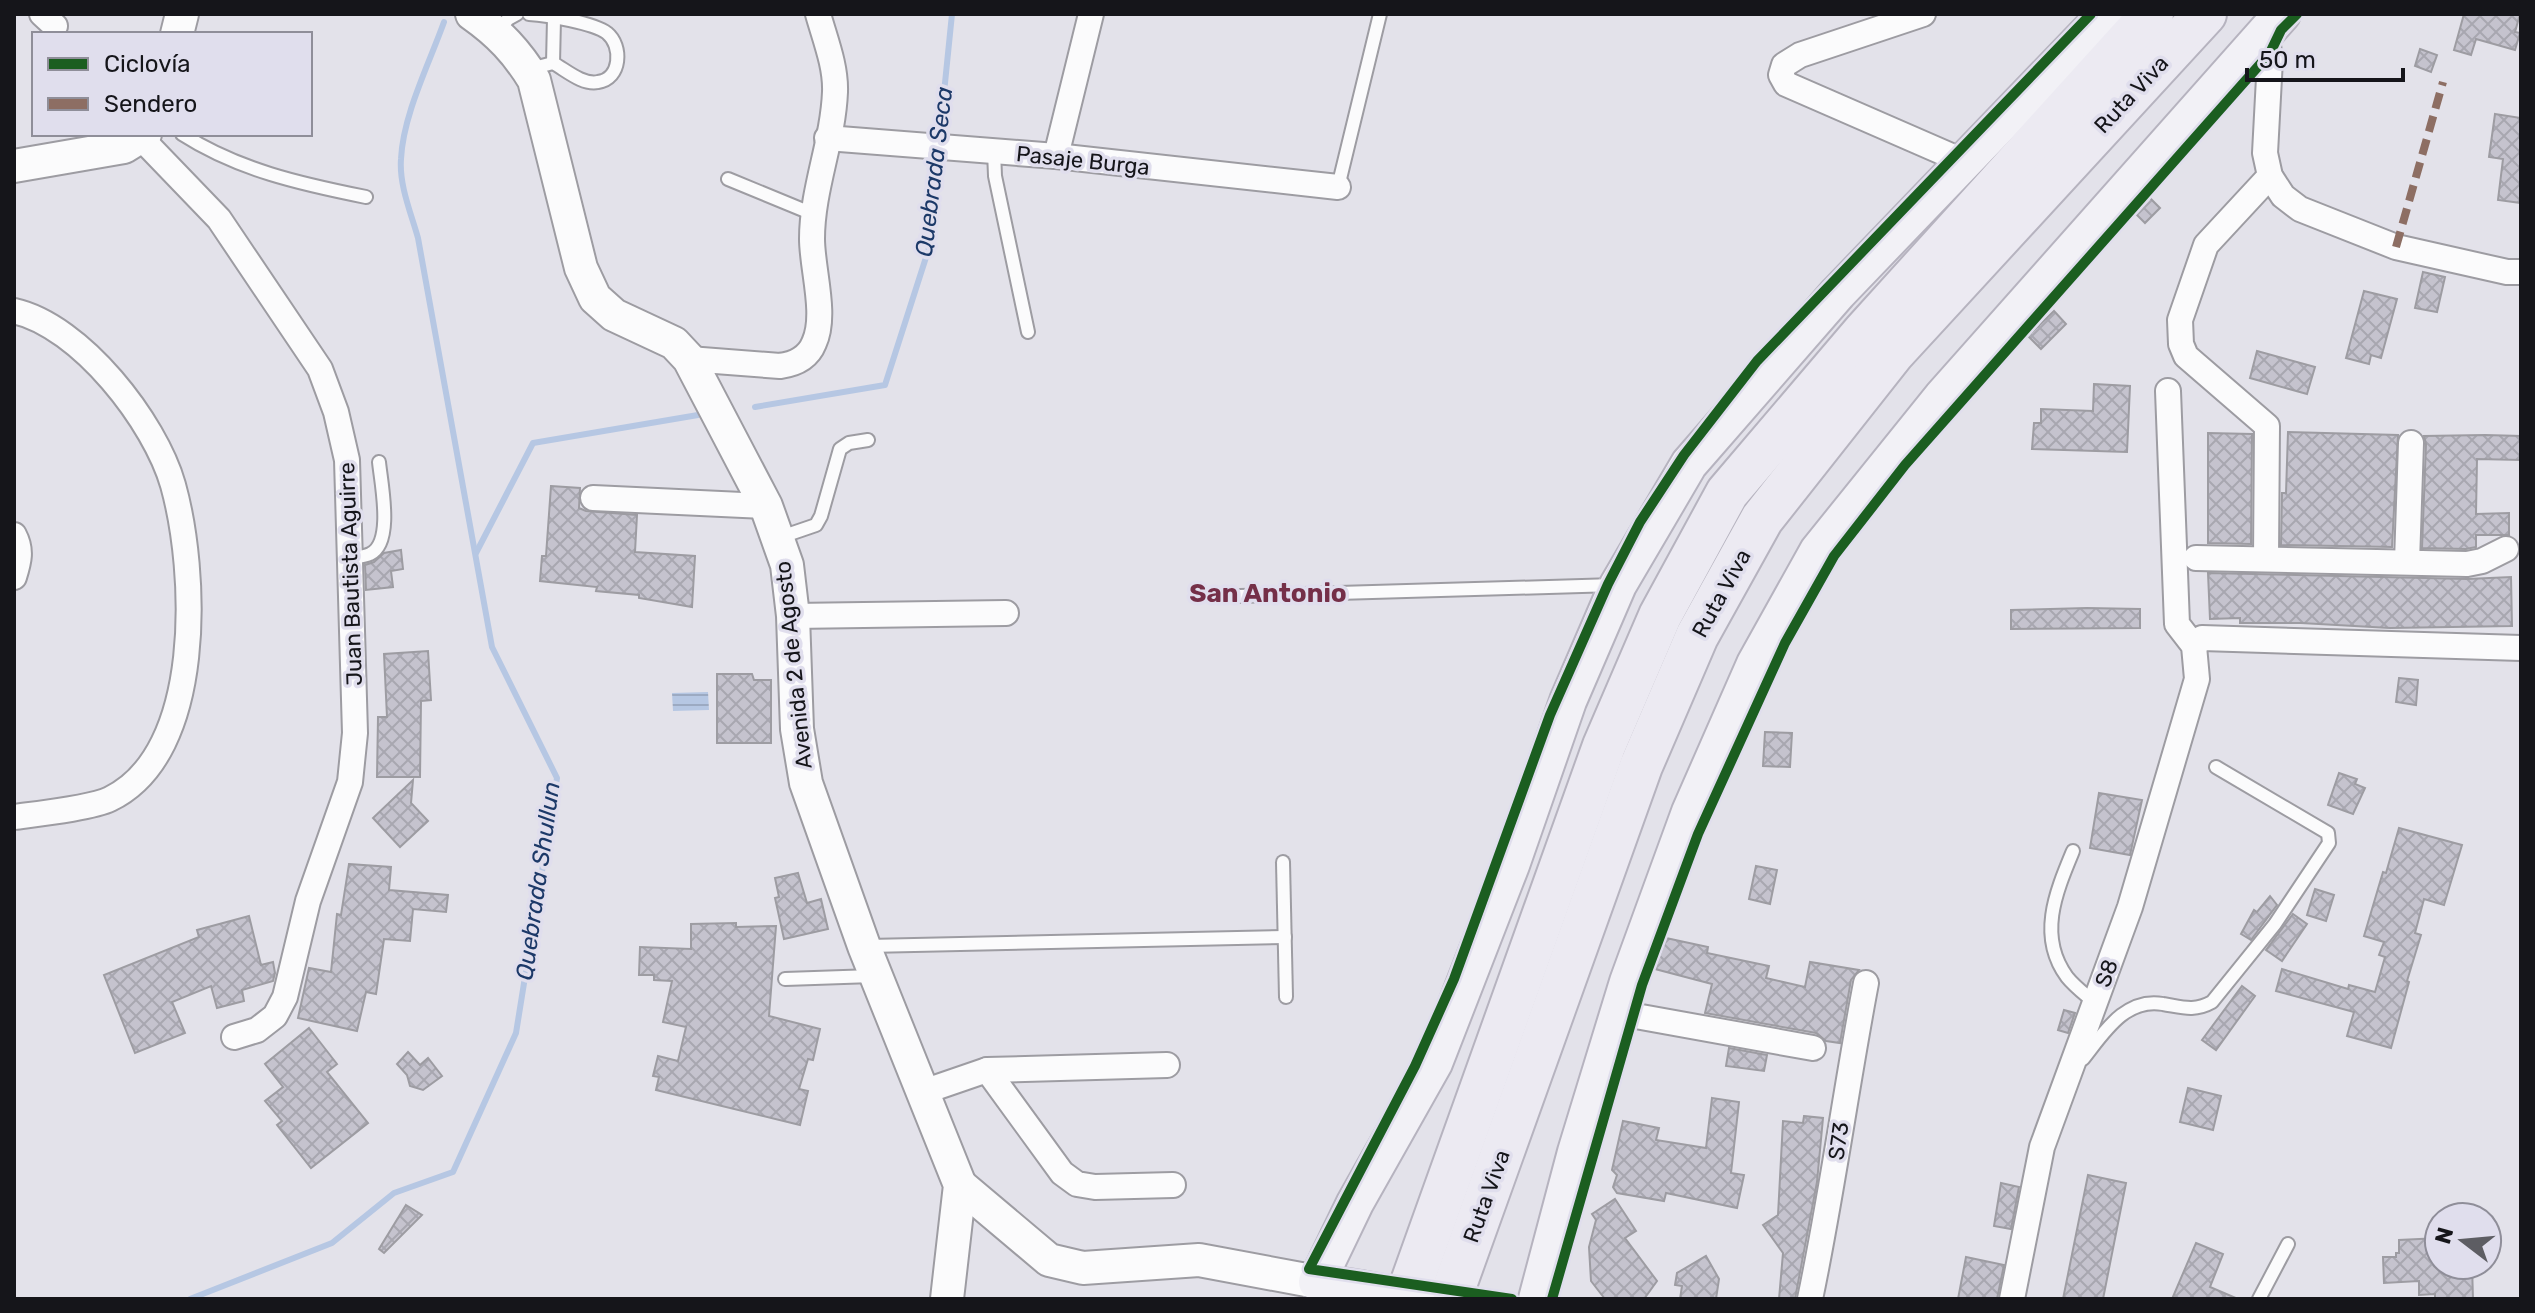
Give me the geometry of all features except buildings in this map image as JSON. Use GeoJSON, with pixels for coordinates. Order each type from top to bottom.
{"type":"FeatureCollection","features":[{"type":"Feature","properties":{"kind":"highway"},"geometry":{"type":"LineString","coordinates":[[2095,76],[2134,14]]}},
{"type":"Feature","properties":{"kind":"highway","name":"Ruta Viva"},"geometry":{"type":"LineString","coordinates":[[1406,1299],[1604,746],[1660,616],[1727,493],[1864,332],[2152,14]]}},
{"type":"Feature","properties":{"kind":"highway","name":"Ruta Viva"},"geometry":{"type":"LineString","coordinates":[[1450,1299],[1641,766],[1697,636],[1762,519],[1893,353],[2205,14]]}},
{"type":"Feature","properties":{"kind":"main road"},"geometry":{"type":"LineString","coordinates":[[1317,1282],[1355,1203],[1434,1063],[1511,865],[1568,701],[1618,585],[1689,464],[1838,293],[2106,14]]}},
{"type":"Feature","properties":{"kind":"main road","name":"Avenida 2 de Agosto"},"geometry":{"type":"LineString","coordinates":[[495,20],[519,55],[540,66],[534,80],[581,268],[595,298],[614,315],[674,343],[689,359],[766,506],[778,538],[787,565],[793,616],[797,729],[806,783],[864,946],[960,1185],[947,1299]]}},
{"type":"Feature","properties":{"kind":"main road"},"geometry":{"type":"LineString","coordinates":[[1537,1299],[1576,1152],[1635,960],[1690,812],[1755,664],[1818,551],[1942,397],[2274,23]]}},
{"type":"Feature","properties":{"kind":"main road"},"geometry":{"type":"LineString","coordinates":[[14,166],[124,147],[143,136]]}},
{"type":"Feature","properties":{"kind":"main road"},"geometry":{"type":"LineString","coordinates":[[960,1185],[1049,1260],[1083,1268],[1199,1260],[1416,1299]]}},
{"type":"Feature","properties":{"kind":"street"},"geometry":{"type":"LineString","coordinates":[[689,359],[780,366],[800,360],[810,352],[816,340],[818,306],[811,242],[813,214],[835,90],[818,14]]}},
{"type":"Feature","properties":{"kind":"street"},"geometry":{"type":"LineString","coordinates":[[1056,156],[1091,14]]}},
{"type":"Feature","properties":{"kind":"street"},"geometry":{"type":"LineString","coordinates":[[1923,14],[1800,55],[1784,65],[1781,75],[1786,84],[1965,162]]}},
{"type":"Feature","properties":{"kind":"street"},"geometry":{"type":"LineString","coordinates":[[2274,23],[2264,143],[2270,176],[2283,196],[2300,209],[2396,247],[2507,272],[2521,272]]}},
{"type":"Feature","properties":{"kind":"street","name":"Juan Bautista Aguirre"},"geometry":{"type":"LineString","coordinates":[[143,136],[219,219],[320,369],[336,412],[347,460],[355,733],[350,782],[308,901],[285,997],[275,1016],[257,1030],[234,1037]]}},
{"type":"Feature","properties":{"kind":"street","name":"Pasaje Burga"},"geometry":{"type":"LineString","coordinates":[[827,138],[1056,156],[1338,187]]}},
{"type":"Feature","properties":{"kind":"street"},"geometry":{"type":"LineString","coordinates":[[2266,558],[2267,426],[2186,356],[2181,344],[2180,320],[2206,245],[2270,176]]}},
{"type":"Feature","properties":{"kind":"street"},"geometry":{"type":"LineString","coordinates":[[14,311],[46,326],[90,355],[126,396],[150,432],[173,484],[187,562],[189,634],[170,730],[155,762],[109,800],[14,817]]}},
{"type":"Feature","properties":{"kind":"street","name":"S8"},"geometry":{"type":"LineString","coordinates":[[2012,1299],[2042,1147],[2130,907],[2197,679],[2194,646],[2177,624],[2168,391]]}},
{"type":"Feature","properties":{"kind":"street"},"geometry":{"type":"LineString","coordinates":[[2407,562],[2411,443]]}},
{"type":"Feature","properties":{"kind":"street"},"geometry":{"type":"LineString","coordinates":[[593,498],[766,506]]}},
{"type":"Feature","properties":{"kind":"street"},"geometry":{"type":"LineString","coordinates":[[14,535],[20,546],[14,577]]}},
{"type":"Feature","properties":{"kind":"street"},"geometry":{"type":"LineString","coordinates":[[2196,558],[2467,564],[2482,561],[2506,549]]}},
{"type":"Feature","properties":{"kind":"street"},"geometry":{"type":"LineString","coordinates":[[793,616],[1006,613]]}},
{"type":"Feature","properties":{"kind":"street"},"geometry":{"type":"LineString","coordinates":[[2194,646],[2202,638],[2215,638],[2521,648]]}},
{"type":"Feature","properties":{"kind":"street","name":"S73"},"geometry":{"type":"LineString","coordinates":[[1810,1299],[1829,1207],[1844,1100],[1866,983]]}},
{"type":"Feature","properties":{"kind":"street"},"geometry":{"type":"LineString","coordinates":[[1619,1013],[1813,1048]]}},
{"type":"Feature","properties":{"kind":"street"},"geometry":{"type":"LineString","coordinates":[[923,1092],[987,1070],[1167,1065]]}},
{"type":"Feature","properties":{"kind":"street"},"geometry":{"type":"LineString","coordinates":[[987,1070],[1062,1173],[1077,1184],[1095,1187],[1173,1185]]}},
{"type":"Feature","properties":{"kind":"lane"},"geometry":{"type":"LineString","coordinates":[[529,14],[590,26],[606,32],[615,42],[617,66],[611,77],[599,82],[540,66],[554,19]]}},
{"type":"Feature","properties":{"kind":"lane"},"geometry":{"type":"LineString","coordinates":[[1338,187],[1380,14]]}},
{"type":"Feature","properties":{"kind":"lane"},"geometry":{"type":"LineString","coordinates":[[185,136],[212,154],[295,183],[366,197]]}},
{"type":"Feature","properties":{"kind":"lane"},"geometry":{"type":"LineString","coordinates":[[994,151],[995,176],[1028,332]]}},
{"type":"Feature","properties":{"kind":"lane"},"geometry":{"type":"LineString","coordinates":[[728,179],[813,214]]}},
{"type":"Feature","properties":{"kind":"lane"},"geometry":{"type":"LineString","coordinates":[[778,538],[816,525],[840,449],[849,443],[868,440]]}},
{"type":"Feature","properties":{"kind":"lane"},"geometry":{"type":"LineString","coordinates":[[350,558],[370,554],[378,547],[384,532],[379,462]]}},
{"type":"Feature","properties":{"kind":"lane"},"geometry":{"type":"LineString","coordinates":[[1240,596],[1618,585]]}},
{"type":"Feature","properties":{"kind":"lane"},"geometry":{"type":"LineString","coordinates":[[2071,1074],[2113,1022],[2127,1011],[2146,1003],[2161,1003],[2182,1009],[2200,1008],[2212,1002],[2275,924],[2329,843],[2328,833],[2216,767]]}},
{"type":"Feature","properties":{"kind":"lane"},"geometry":{"type":"LineString","coordinates":[[2073,851],[2052,905],[2051,939],[2056,957],[2068,977],[2095,1003]]}},
{"type":"Feature","properties":{"kind":"lane"},"geometry":{"type":"LineString","coordinates":[[1283,862],[1286,997]]}},
{"type":"Feature","properties":{"kind":"lane"},"geometry":{"type":"LineString","coordinates":[[864,946],[1285,937]]}},
{"type":"Feature","properties":{"kind":"lane"},"geometry":{"type":"LineString","coordinates":[[785,979],[876,976]]}},
{"type":"Feature","properties":{"kind":"lane"},"geometry":{"type":"LineString","coordinates":[[2259,1299],[2288,1244]]}},
{"type":"Feature","properties":{"kind":"water"},"geometry":{"type":"Polygon","coordinates":[[[708,692],[709,710],[673,711],[672,693],[708,692]]]}},
{"type":"Feature","properties":{"kind":"waterway","name":"Quebrada Seca"},"geometry":{"type":"LineString","coordinates":[[939,142],[952,14]]}},
{"type":"Feature","properties":{"kind":"waterway","name":"Quebrada Shullun"},"geometry":{"type":"LineString","coordinates":[[190,1299],[332,1243],[394,1193],[453,1172],[516,1033],[557,778],[492,647],[418,238],[402,179],[401,159],[406,125],[444,22]]}},
{"type":"Feature","properties":{"kind":"waterway","name":"Quebrada Seca"},"geometry":{"type":"LineString","coordinates":[[755,407],[885,385],[929,248],[938,153]]}},
{"type":"Feature","properties":{"kind":"waterway","name":"Quebrada Seca"},"geometry":{"type":"LineString","coordinates":[[476,553],[533,443],[698,415]]}},
{"type":"Feature","properties":{"kind":"marked path"},"geometry":{"type":"LineString","coordinates":[[2396,247],[2443,82]]}},
{"type":"Feature","properties":{"kind":"cycle path"},"geometry":{"type":"LineString","coordinates":[[1512,1299],[1309,1269],[1415,1066],[1454,979],[1550,715],[1608,584],[1640,522],[1684,455],[1757,361],[2091,14]]}},
{"type":"Feature","properties":{"kind":"cycle path"},"geometry":{"type":"LineString","coordinates":[[1552,1299],[1642,985],[1698,834],[1785,643],[1834,556],[1905,465],[2270,53],[2281,30],[2297,14]]}},
{"type":"Feature","properties":{"kind":"district","name":"San Antonio"},"geometry":{"type":"Point","coordinates":[1268,593]}}]}
